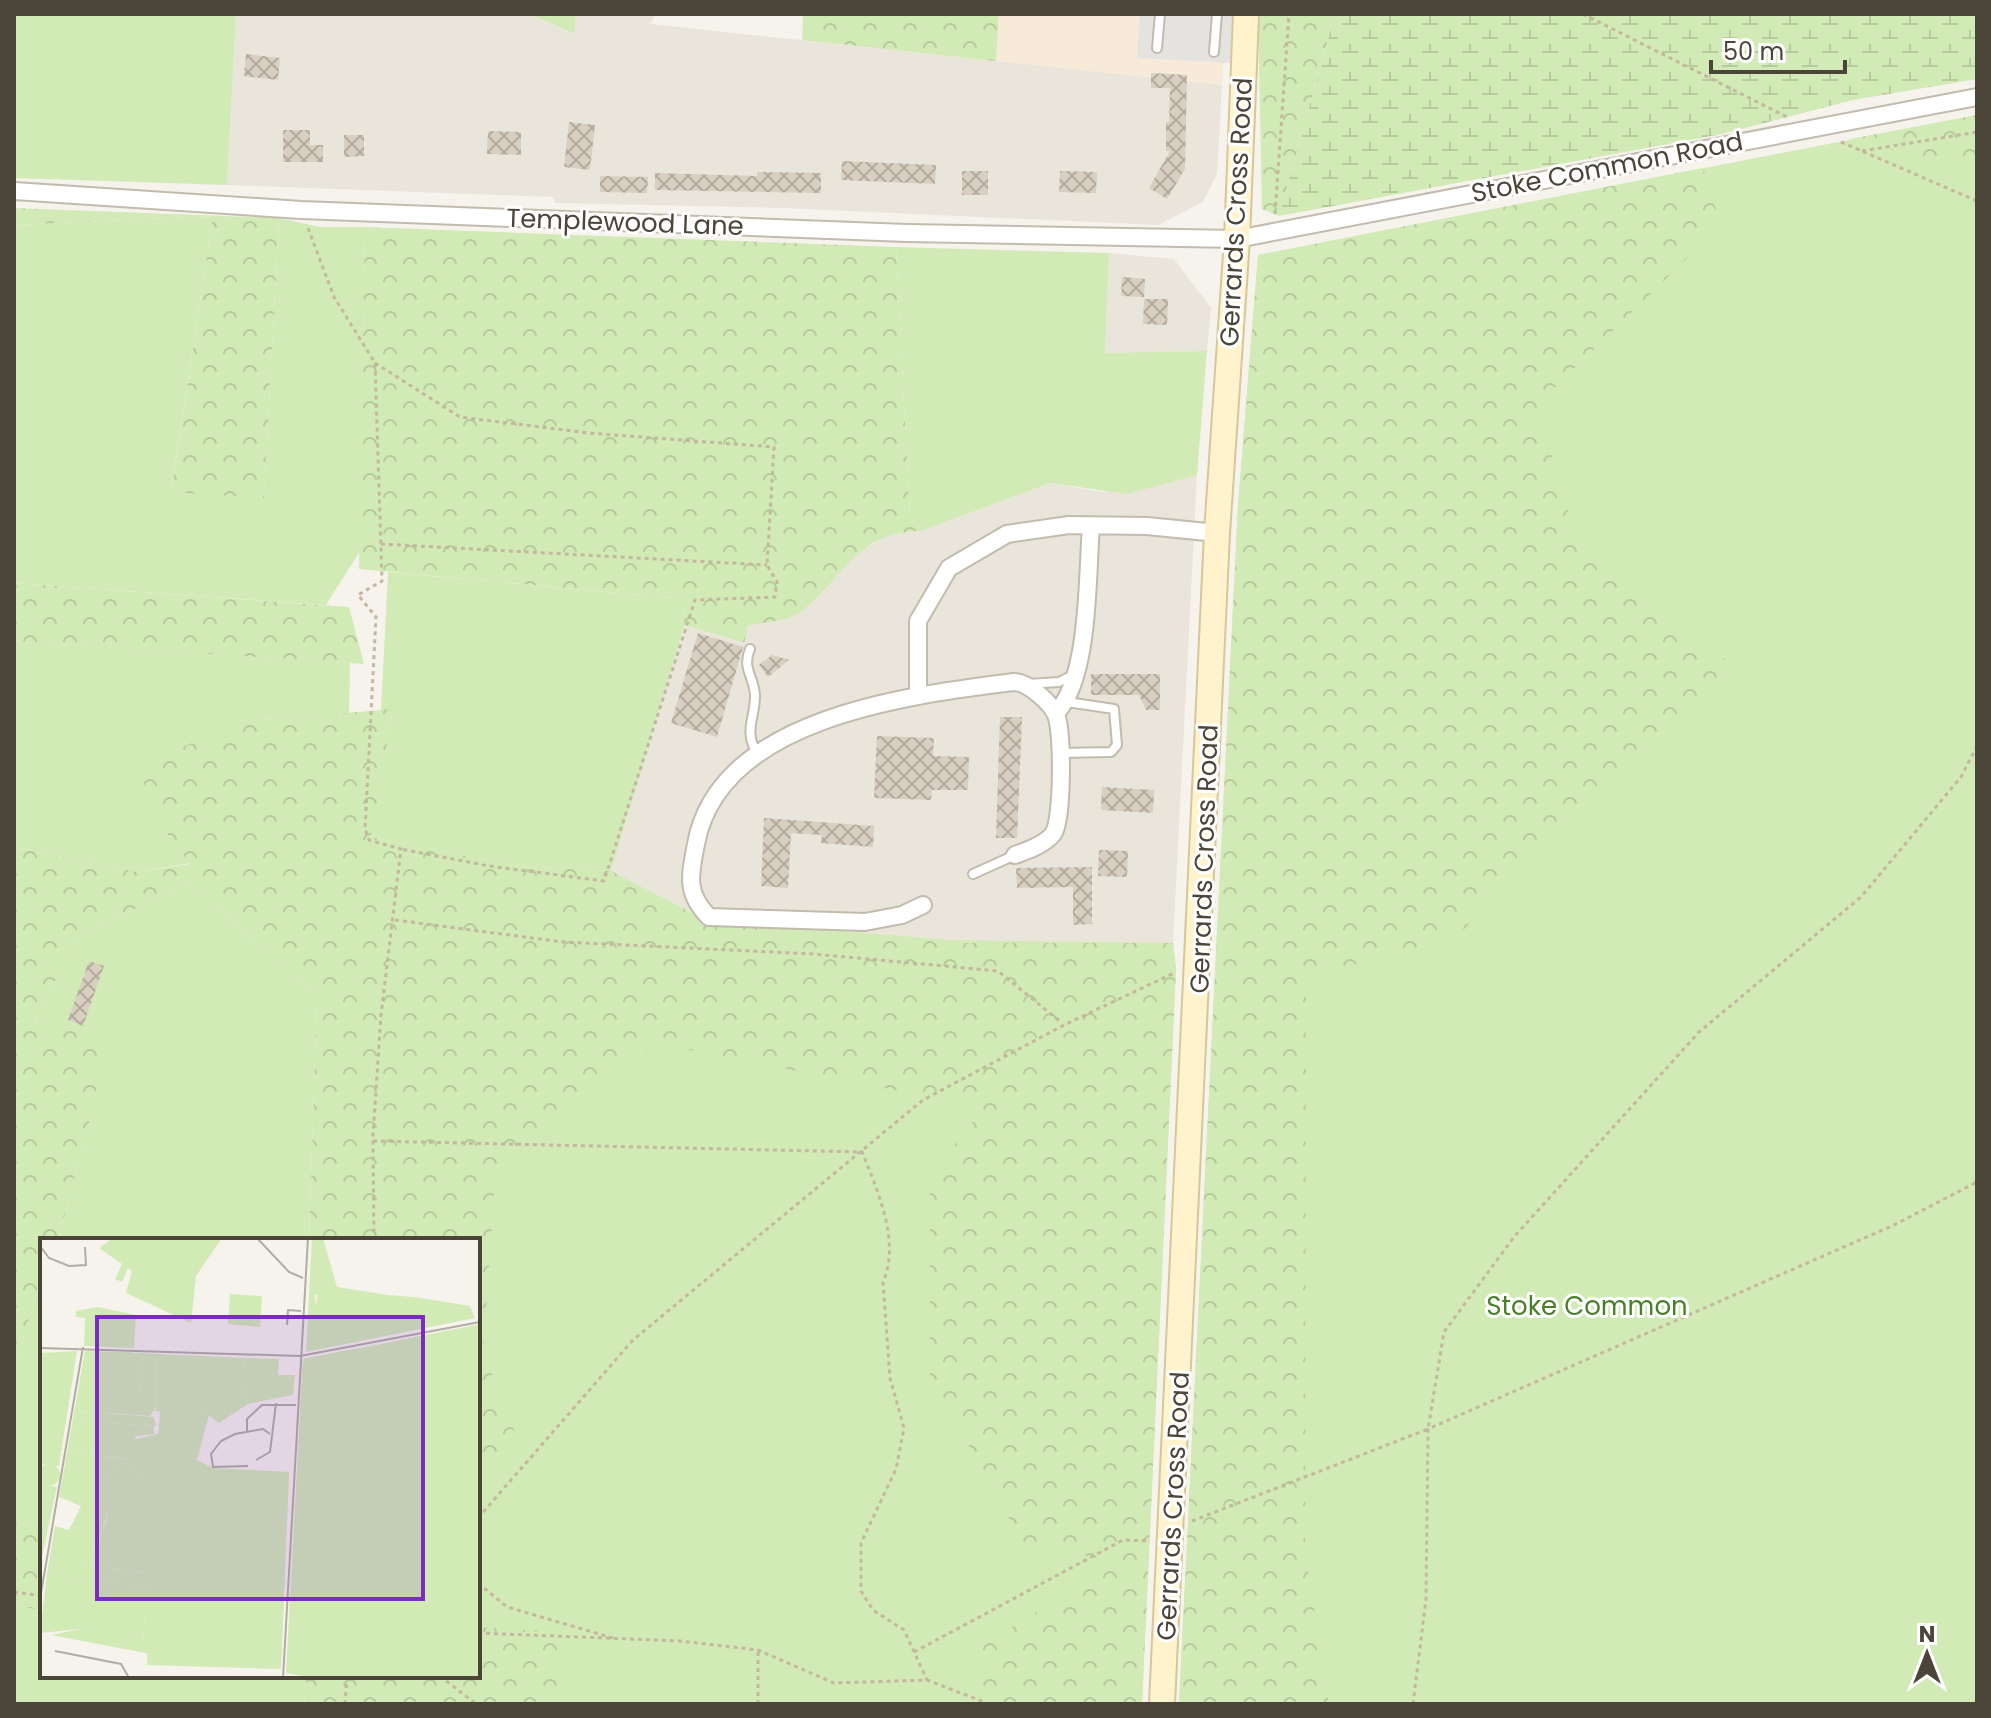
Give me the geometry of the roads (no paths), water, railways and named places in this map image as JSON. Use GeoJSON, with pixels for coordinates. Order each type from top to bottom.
{"type":"FeatureCollection","features":[{"type":"Feature","properties":{"kind":"main road","name":"Gerrards Cross Road"},"geometry":{"type":"LineString","coordinates":[[1162,1704],[1200,961],[1217,533],[1237,239],[1246,14]]}},
{"type":"Feature","properties":{"kind":"street","name":"Stoke Common Road"},"geometry":{"type":"LineString","coordinates":[[1237,239],[1977,97]]}},
{"type":"Feature","properties":{"kind":"street","name":"Templewood Lane"},"geometry":{"type":"LineString","coordinates":[[14,191],[301,210],[907,233],[1237,239]]}},
{"type":"Feature","properties":{"kind":"street"},"geometry":{"type":"LineString","coordinates":[[918,694],[918,621],[949,568],[1007,534],[1069,525],[1147,526],[1217,533]]}},
{"type":"Feature","properties":{"kind":"street"},"geometry":{"type":"LineString","coordinates":[[1015,855],[1042,843],[1056,829],[1061,778],[1062,707],[1076,673],[1091,526]]}},
{"type":"Feature","properties":{"kind":"street"},"geometry":{"type":"LineString","coordinates":[[923,905],[902,915],[865,922],[709,917],[695,903],[688,883],[697,836],[726,781],[757,753],[846,713],[918,694],[1014,682],[1028,684],[1062,707]]}},
{"type":"Feature","properties":{"kind":"lane"},"geometry":{"type":"LineString","coordinates":[[1157,48],[1160,14]]}},
{"type":"Feature","properties":{"kind":"lane"},"geometry":{"type":"LineString","coordinates":[[1214,52],[1217,14]]}},
{"type":"Feature","properties":{"kind":"lane"},"geometry":{"type":"LineString","coordinates":[[750,649],[745,661],[755,699],[748,727],[757,753]]}},
{"type":"Feature","properties":{"kind":"lane"},"geometry":{"type":"LineString","coordinates":[[1028,684],[1059,682],[1076,673]]}},
{"type":"Feature","properties":{"kind":"lane"},"geometry":{"type":"LineString","coordinates":[[1059,753],[1111,752],[1117,745],[1114,709],[1062,707]]}},
{"type":"Feature","properties":{"kind":"lane"},"geometry":{"type":"LineString","coordinates":[[973,874],[1015,855]]}},
{"type":"Feature","properties":{"kind":"park label","name":"Stoke Common"},"geometry":{"type":"Point","coordinates":[1587,1306]}}]}
